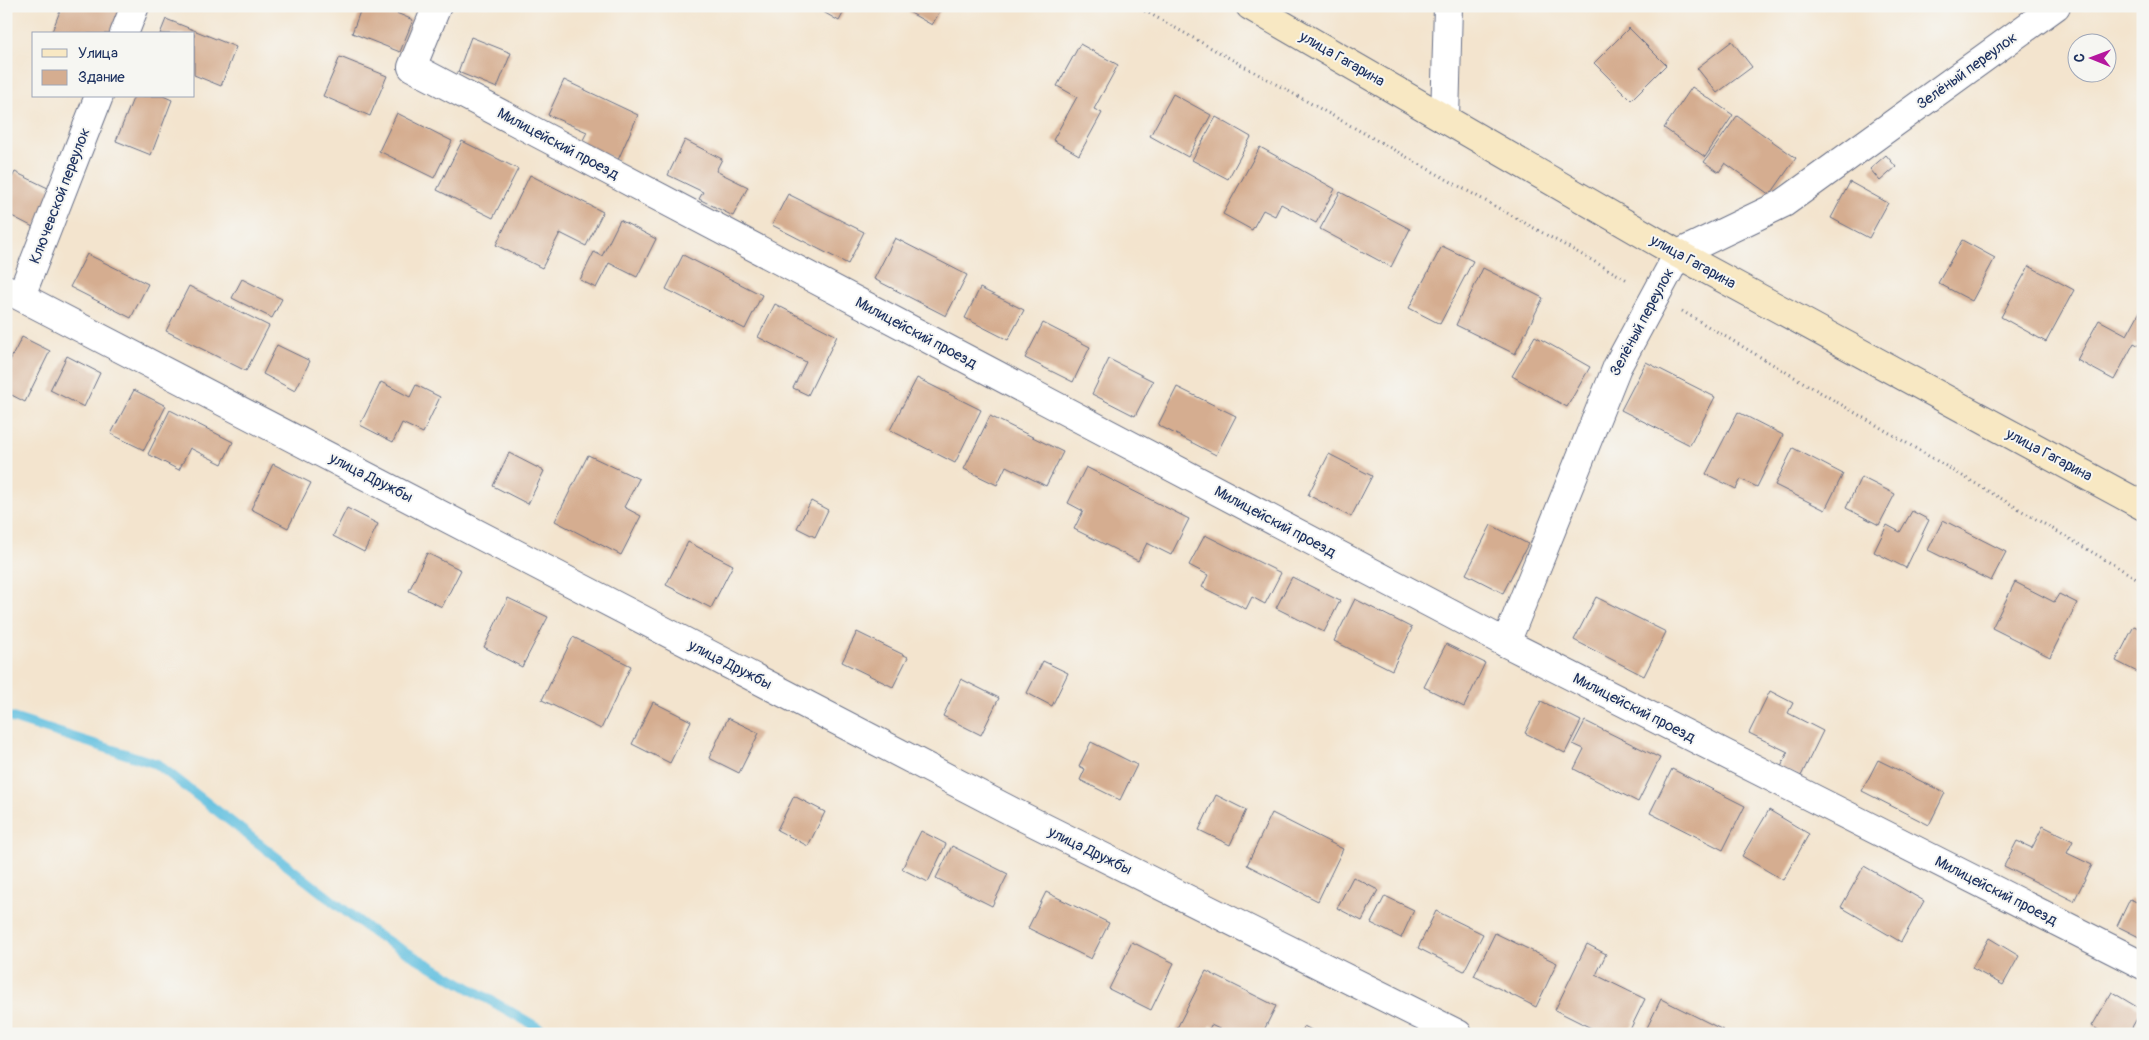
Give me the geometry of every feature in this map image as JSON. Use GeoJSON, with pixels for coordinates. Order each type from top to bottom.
{"type":"FeatureCollection","features":[{"type":"Feature","properties":{"kind":"main road","name":"улица Гагарина"},"geometry":{"type":"LineString","coordinates":[[1250,6],[1678,254],[2143,506]]}},
{"type":"Feature","properties":{"kind":"street"},"geometry":{"type":"LineString","coordinates":[[125,32],[134,6]]}},
{"type":"Feature","properties":{"kind":"street","name":"Милицейский проезд"},"geometry":{"type":"LineString","coordinates":[[437,6],[412,68],[1506,643],[2143,965]]}},
{"type":"Feature","properties":{"kind":"street"},"geometry":{"type":"LineString","coordinates":[[1445,119],[1448,6]]}},
{"type":"Feature","properties":{"kind":"street","name":"Зелёный переулок"},"geometry":{"type":"LineString","coordinates":[[1506,643],[1617,367],[1678,254],[1784,203],[2056,6]]}},
{"type":"Feature","properties":{"kind":"street","name":"Ключевской переулок"},"geometry":{"type":"LineString","coordinates":[[14,293],[98,98]]}},
{"type":"Feature","properties":{"kind":"street","name":"улица Дружбы"},"geometry":{"type":"LineString","coordinates":[[14,293],[1013,812],[1458,1034]]}},
{"type":"Feature","properties":{"kind":"building"},"geometry":{"type":"Polygon","coordinates":[[[62,6],[108,6],[121,11],[113,32],[52,32],[62,6]]]}},
{"type":"Feature","properties":{"kind":"building"},"geometry":{"type":"Polygon","coordinates":[[[362,6],[380,6],[413,20],[400,52],[352,33],[362,6]]]}},
{"type":"Feature","properties":{"kind":"building"},"geometry":{"type":"Polygon","coordinates":[[[813,6],[847,6],[839,21],[813,6]]]}},
{"type":"Feature","properties":{"kind":"building"},"geometry":{"type":"Polygon","coordinates":[[[898,6],[943,6],[932,25],[898,6]]]}},
{"type":"Feature","properties":{"kind":"building"},"geometry":{"type":"Polygon","coordinates":[[[166,19],[236,47],[221,86],[195,75],[195,32],[161,32],[166,19]]]}},
{"type":"Feature","properties":{"kind":"building"},"geometry":{"type":"Polygon","coordinates":[[[1629,28],[1666,65],[1631,100],[1594,63],[1629,28]]]}},
{"type":"Feature","properties":{"kind":"building"},"geometry":{"type":"Polygon","coordinates":[[[471,37],[511,53],[497,88],[458,72],[471,37]]]}},
{"type":"Feature","properties":{"kind":"building"},"geometry":{"type":"Polygon","coordinates":[[[1732,41],[1752,67],[1717,93],[1697,68],[1732,41]]]}},
{"type":"Feature","properties":{"kind":"building"},"geometry":{"type":"Polygon","coordinates":[[[1080,44],[1118,65],[1094,109],[1102,113],[1079,155],[1053,140],[1077,97],[1057,86],[1080,44]]]}},
{"type":"Feature","properties":{"kind":"building"},"geometry":{"type":"Polygon","coordinates":[[[340,57],[387,76],[370,116],[323,96],[340,57]]]}},
{"type":"Feature","properties":{"kind":"building"},"geometry":{"type":"Polygon","coordinates":[[[564,80],[638,115],[618,160],[581,144],[587,132],[548,115],[564,80]]]}},
{"type":"Feature","properties":{"kind":"building"},"geometry":{"type":"Polygon","coordinates":[[[1692,87],[1733,115],[1705,157],[1664,128],[1692,87]]]}},
{"type":"Feature","properties":{"kind":"building"},"geometry":{"type":"Polygon","coordinates":[[[1173,94],[1211,115],[1188,157],[1150,136],[1173,94]]]}},
{"type":"Feature","properties":{"kind":"building"},"geometry":{"type":"Polygon","coordinates":[[[133,98],[168,98],[172,100],[151,155],[116,141],[133,98]]]}},
{"type":"Feature","properties":{"kind":"building"},"geometry":{"type":"Polygon","coordinates":[[[397,113],[452,141],[434,178],[379,151],[397,113]]]}},
{"type":"Feature","properties":{"kind":"building"},"geometry":{"type":"Polygon","coordinates":[[[1737,116],[1796,158],[1770,195],[1725,163],[1719,172],[1704,162],[1737,116]]]}},
{"type":"Feature","properties":{"kind":"building"},"geometry":{"type":"Polygon","coordinates":[[[1216,117],[1251,137],[1228,179],[1192,160],[1216,117]]]}},
{"type":"Feature","properties":{"kind":"building"},"geometry":{"type":"Polygon","coordinates":[[[685,140],[722,159],[716,171],[748,187],[733,216],[699,199],[703,192],[668,175],[685,140]]]}},
{"type":"Feature","properties":{"kind":"building"},"geometry":{"type":"Polygon","coordinates":[[[462,141],[518,169],[493,218],[437,190],[462,141]]]}},
{"type":"Feature","properties":{"kind":"building"},"geometry":{"type":"Polygon","coordinates":[[[1260,147],[1335,189],[1316,223],[1281,204],[1275,216],[1263,210],[1252,230],[1223,214],[1260,147]]]}},
{"type":"Feature","properties":{"kind":"building"},"geometry":{"type":"Polygon","coordinates":[[[1886,155],[1896,167],[1880,181],[1870,169],[1886,155]]]}},
{"type":"Feature","properties":{"kind":"building"},"geometry":{"type":"Polygon","coordinates":[[[15,172],[54,191],[35,228],[6,213],[6,189],[15,172]]]}},
{"type":"Feature","properties":{"kind":"building"},"geometry":{"type":"Polygon","coordinates":[[[530,175],[603,212],[586,246],[560,233],[542,268],[496,245],[530,175]]]}},
{"type":"Feature","properties":{"kind":"building"},"geometry":{"type":"Polygon","coordinates":[[[1850,182],[1888,203],[1869,238],[1831,218],[1850,182]]]}},
{"type":"Feature","properties":{"kind":"building"},"geometry":{"type":"Polygon","coordinates":[[[1340,192],[1410,229],[1391,267],[1320,229],[1340,192]]]}},
{"type":"Feature","properties":{"kind":"building"},"geometry":{"type":"Polygon","coordinates":[[[788,194],[864,232],[848,264],[772,225],[788,194]]]}},
{"type":"Feature","properties":{"kind":"building"},"geometry":{"type":"Polygon","coordinates":[[[620,220],[656,239],[637,277],[609,263],[596,288],[580,280],[594,252],[602,256],[620,220]]]}},
{"type":"Feature","properties":{"kind":"building"},"geometry":{"type":"Polygon","coordinates":[[[895,238],[967,275],[946,316],[874,279],[895,238]]]}},
{"type":"Feature","properties":{"kind":"building"},"geometry":{"type":"Polygon","coordinates":[[[1962,240],[1995,258],[1972,301],[1938,283],[1962,240]]]}},
{"type":"Feature","properties":{"kind":"building"},"geometry":{"type":"Polygon","coordinates":[[[1442,246],[1473,261],[1440,324],[1409,308],[1442,246]]]}},
{"type":"Feature","properties":{"kind":"building"},"geometry":{"type":"Polygon","coordinates":[[[87,254],[148,284],[131,318],[70,287],[87,254]]]}},
{"type":"Feature","properties":{"kind":"building"},"geometry":{"type":"Polygon","coordinates":[[[683,255],[762,295],[745,329],[666,289],[683,255]]]}},
{"type":"Feature","properties":{"kind":"building"},"geometry":{"type":"Polygon","coordinates":[[[2029,266],[2074,290],[2046,342],[2001,317],[2029,266]]]}},
{"type":"Feature","properties":{"kind":"building"},"geometry":{"type":"Polygon","coordinates":[[[1483,268],[1543,298],[1515,354],[1456,325],[1483,268]]]}},
{"type":"Feature","properties":{"kind":"building"},"geometry":{"type":"Polygon","coordinates":[[[242,279],[282,299],[272,318],[232,298],[242,279]]]}},
{"type":"Feature","properties":{"kind":"building"},"geometry":{"type":"Polygon","coordinates":[[[189,286],[269,326],[246,371],[166,331],[189,286]]]}},
{"type":"Feature","properties":{"kind":"building"},"geometry":{"type":"Polygon","coordinates":[[[980,288],[1024,310],[1008,340],[965,318],[980,288]]]}},
{"type":"Feature","properties":{"kind":"building"},"geometry":{"type":"Polygon","coordinates":[[[775,304],[837,336],[808,395],[793,388],[806,362],[758,337],[775,304]]]}},
{"type":"Feature","properties":{"kind":"building"},"geometry":{"type":"Polygon","coordinates":[[[2143,306],[2143,348],[2134,343],[2114,380],[2077,360],[2099,320],[2127,335],[2143,306]]]}},
{"type":"Feature","properties":{"kind":"building"},"geometry":{"type":"Polygon","coordinates":[[[1043,323],[1090,347],[1073,382],[1025,358],[1043,323]]]}},
{"type":"Feature","properties":{"kind":"building"},"geometry":{"type":"Polygon","coordinates":[[[1535,336],[1590,367],[1567,407],[1512,376],[1535,336]]]}},
{"type":"Feature","properties":{"kind":"building"},"geometry":{"type":"Polygon","coordinates":[[[22,337],[50,351],[25,402],[6,392],[6,368],[22,337]]]}},
{"type":"Feature","properties":{"kind":"building"},"geometry":{"type":"Polygon","coordinates":[[[277,345],[310,361],[295,391],[263,374],[277,345]]]}},
{"type":"Feature","properties":{"kind":"building"},"geometry":{"type":"Polygon","coordinates":[[[67,356],[100,373],[84,407],[50,390],[67,356]]]}},
{"type":"Feature","properties":{"kind":"building"},"geometry":{"type":"Polygon","coordinates":[[[1109,359],[1153,381],[1135,416],[1092,394],[1109,359]]]}},
{"type":"Feature","properties":{"kind":"building"},"geometry":{"type":"Polygon","coordinates":[[[1646,362],[1715,397],[1690,445],[1621,410],[1646,362]]]}},
{"type":"Feature","properties":{"kind":"building"},"geometry":{"type":"Polygon","coordinates":[[[917,378],[981,410],[955,463],[890,430],[917,378]]]}},
{"type":"Feature","properties":{"kind":"building"},"geometry":{"type":"Polygon","coordinates":[[[381,382],[410,397],[416,385],[440,397],[423,433],[402,423],[393,442],[360,425],[381,382]]]}},
{"type":"Feature","properties":{"kind":"building"},"geometry":{"type":"Polygon","coordinates":[[[1177,387],[1236,416],[1216,455],[1158,425],[1177,387]]]}},
{"type":"Feature","properties":{"kind":"building"},"geometry":{"type":"Polygon","coordinates":[[[134,390],[166,406],[144,450],[111,434],[134,390]]]}},
{"type":"Feature","properties":{"kind":"building"},"geometry":{"type":"Polygon","coordinates":[[[170,410],[233,442],[222,464],[190,448],[179,470],[148,454],[170,410]]]}},
{"type":"Feature","properties":{"kind":"building"},"geometry":{"type":"Polygon","coordinates":[[[1738,412],[1783,435],[1757,487],[1741,479],[1736,489],[1706,474],[1738,412]]]}},
{"type":"Feature","properties":{"kind":"building"},"geometry":{"type":"Polygon","coordinates":[[[990,416],[1063,452],[1046,486],[1006,466],[997,485],[964,469],[990,416]]]}},
{"type":"Feature","properties":{"kind":"building"},"geometry":{"type":"Polygon","coordinates":[[[1793,448],[1843,474],[1825,510],[1775,485],[1793,448]]]}},
{"type":"Feature","properties":{"kind":"building"},"geometry":{"type":"Polygon","coordinates":[[[509,453],[544,471],[528,504],[493,486],[509,453]]]}},
{"type":"Feature","properties":{"kind":"building"},"geometry":{"type":"Polygon","coordinates":[[[1329,454],[1372,476],[1351,517],[1308,495],[1329,454]]]}},
{"type":"Feature","properties":{"kind":"building"},"geometry":{"type":"Polygon","coordinates":[[[588,455],[639,479],[624,507],[641,516],[621,555],[555,521],[588,455]]]}},
{"type":"Feature","properties":{"kind":"building"},"geometry":{"type":"Polygon","coordinates":[[[273,464],[311,483],[288,528],[251,509],[273,464]]]}},
{"type":"Feature","properties":{"kind":"building"},"geometry":{"type":"Polygon","coordinates":[[[1086,467],[1189,519],[1171,555],[1147,543],[1138,561],[1074,529],[1083,511],[1068,503],[1086,467]]]}},
{"type":"Feature","properties":{"kind":"building"},"geometry":{"type":"Polygon","coordinates":[[[1861,477],[1895,494],[1879,525],[1846,508],[1861,477]]]}},
{"type":"Feature","properties":{"kind":"building"},"geometry":{"type":"Polygon","coordinates":[[[811,501],[828,510],[815,537],[797,528],[811,501]]]}},
{"type":"Feature","properties":{"kind":"building"},"geometry":{"type":"Polygon","coordinates":[[[347,508],[378,524],[364,552],[333,536],[347,508]]]}},
{"type":"Feature","properties":{"kind":"building"},"geometry":{"type":"Polygon","coordinates":[[[1912,511],[1929,520],[1906,568],[1874,552],[1887,525],[1900,532],[1912,511]]]}},
{"type":"Feature","properties":{"kind":"building"},"geometry":{"type":"Polygon","coordinates":[[[1943,520],[2006,552],[1991,581],[1928,550],[1943,520]]]}},
{"type":"Feature","properties":{"kind":"building"},"geometry":{"type":"Polygon","coordinates":[[[1491,525],[1528,544],[1503,593],[1466,574],[1491,525]]]}},
{"type":"Feature","properties":{"kind":"building"},"geometry":{"type":"Polygon","coordinates":[[[1205,535],[1281,573],[1265,604],[1252,597],[1246,609],[1202,587],[1208,575],[1189,565],[1205,535]]]}},
{"type":"Feature","properties":{"kind":"building"},"geometry":{"type":"Polygon","coordinates":[[[688,542],[733,565],[711,608],[666,585],[688,542]]]}},
{"type":"Feature","properties":{"kind":"building"},"geometry":{"type":"Polygon","coordinates":[[[427,553],[461,570],[442,607],[409,591],[427,553]]]}},
{"type":"Feature","properties":{"kind":"building"},"geometry":{"type":"Polygon","coordinates":[[[1292,577],[1340,601],[1324,632],[1276,608],[1292,577]]]}},
{"type":"Feature","properties":{"kind":"building"},"geometry":{"type":"Polygon","coordinates":[[[2015,582],[2054,602],[2059,594],[2077,603],[2050,657],[1992,628],[2015,582]]]}},
{"type":"Feature","properties":{"kind":"building"},"geometry":{"type":"Polygon","coordinates":[[[1596,597],[1666,632],[1644,676],[1574,640],[1596,597]]]}},
{"type":"Feature","properties":{"kind":"building"},"geometry":{"type":"Polygon","coordinates":[[[508,598],[548,617],[522,667],[484,647],[508,598]]]}},
{"type":"Feature","properties":{"kind":"building"},"geometry":{"type":"Polygon","coordinates":[[[1355,599],[1412,628],[1392,670],[1334,641],[1355,599]]]}},
{"type":"Feature","properties":{"kind":"building"},"geometry":{"type":"Polygon","coordinates":[[[2134,626],[2143,630],[2143,675],[2116,661],[2134,626]]]}},
{"type":"Feature","properties":{"kind":"building"},"geometry":{"type":"Polygon","coordinates":[[[857,632],[908,657],[893,687],[842,662],[857,632]]]}},
{"type":"Feature","properties":{"kind":"building"},"geometry":{"type":"Polygon","coordinates":[[[573,637],[631,666],[601,729],[542,700],[573,637]]]}},
{"type":"Feature","properties":{"kind":"building"},"geometry":{"type":"Polygon","coordinates":[[[1446,644],[1485,663],[1464,707],[1424,687],[1446,644]]]}},
{"type":"Feature","properties":{"kind":"building"},"geometry":{"type":"Polygon","coordinates":[[[1043,661],[1068,673],[1052,706],[1027,693],[1043,661]]]}},
{"type":"Feature","properties":{"kind":"building"},"geometry":{"type":"Polygon","coordinates":[[[961,679],[999,698],[981,735],[943,716],[961,679]]]}},
{"type":"Feature","properties":{"kind":"building"},"geometry":{"type":"Polygon","coordinates":[[[1770,691],[1793,703],[1788,713],[1823,731],[1801,776],[1781,767],[1788,752],[1749,733],[1770,691]]]}},
{"type":"Feature","properties":{"kind":"building"},"geometry":{"type":"Polygon","coordinates":[[[1541,701],[1581,721],[1565,753],[1525,733],[1541,701]]]}},
{"type":"Feature","properties":{"kind":"building"},"geometry":{"type":"Polygon","coordinates":[[[653,702],[691,721],[670,763],[632,744],[653,702]]]}},
{"type":"Feature","properties":{"kind":"building"},"geometry":{"type":"Polygon","coordinates":[[[728,718],[759,733],[739,773],[709,758],[728,718]]]}},
{"type":"Feature","properties":{"kind":"building"},"geometry":{"type":"Polygon","coordinates":[[[1585,721],[1660,758],[1638,802],[1574,769],[1584,749],[1573,744],[1585,721]]]}},
{"type":"Feature","properties":{"kind":"building"},"geometry":{"type":"Polygon","coordinates":[[[1091,742],[1137,765],[1120,800],[1080,780],[1085,769],[1079,766],[1091,742]]]}},
{"type":"Feature","properties":{"kind":"building"},"geometry":{"type":"Polygon","coordinates":[[[1878,760],[1945,793],[1929,825],[1862,791],[1878,760]]]}},
{"type":"Feature","properties":{"kind":"building"},"geometry":{"type":"Polygon","coordinates":[[[1672,769],[1745,806],[1723,850],[1650,813],[1672,769]]]}},
{"type":"Feature","properties":{"kind":"building"},"geometry":{"type":"Polygon","coordinates":[[[1216,795],[1246,810],[1230,845],[1199,830],[1216,795]]]}},
{"type":"Feature","properties":{"kind":"building"},"geometry":{"type":"Polygon","coordinates":[[[794,796],[825,812],[808,846],[777,830],[794,796]]]}},
{"type":"Feature","properties":{"kind":"building"},"geometry":{"type":"Polygon","coordinates":[[[1769,810],[1809,834],[1783,880],[1742,856],[1769,810]]]}},
{"type":"Feature","properties":{"kind":"building"},"geometry":{"type":"Polygon","coordinates":[[[1272,813],[1343,849],[1318,901],[1247,865],[1272,813]]]}},
{"type":"Feature","properties":{"kind":"building"},"geometry":{"type":"Polygon","coordinates":[[[2043,826],[2073,841],[2067,853],[2092,865],[2074,901],[2004,866],[2017,841],[2032,848],[2043,826]]]}},
{"type":"Feature","properties":{"kind":"building"},"geometry":{"type":"Polygon","coordinates":[[[921,831],[946,844],[928,882],[902,869],[921,831]]]}},
{"type":"Feature","properties":{"kind":"building"},"geometry":{"type":"Polygon","coordinates":[[[952,846],[1008,874],[992,906],[936,878],[952,846]]]}},
{"type":"Feature","properties":{"kind":"building"},"geometry":{"type":"Polygon","coordinates":[[[1864,866],[1924,901],[1901,942],[1841,907],[1864,866]]]}},
{"type":"Feature","properties":{"kind":"building"},"geometry":{"type":"Polygon","coordinates":[[[1353,877],[1378,890],[1362,921],[1337,908],[1353,877]]]}},
{"type":"Feature","properties":{"kind":"building"},"geometry":{"type":"Polygon","coordinates":[[[1046,892],[1109,923],[1091,959],[1028,928],[1046,892]]]}},
{"type":"Feature","properties":{"kind":"building"},"geometry":{"type":"Polygon","coordinates":[[[1385,896],[1414,910],[1401,938],[1371,923],[1385,896]]]}},
{"type":"Feature","properties":{"kind":"building"},"geometry":{"type":"Polygon","coordinates":[[[2130,899],[2143,905],[2143,939],[2117,926],[2130,899]]]}},
{"type":"Feature","properties":{"kind":"building"},"geometry":{"type":"Polygon","coordinates":[[[1436,911],[1483,934],[1464,971],[1418,948],[1436,911]]]}},
{"type":"Feature","properties":{"kind":"building"},"geometry":{"type":"Polygon","coordinates":[[[1495,933],[1557,963],[1536,1007],[1474,976],[1495,933]]]}},
{"type":"Feature","properties":{"kind":"building"},"geometry":{"type":"Polygon","coordinates":[[[1989,938],[2019,956],[2003,985],[1972,968],[1989,938]]]}},
{"type":"Feature","properties":{"kind":"building"},"geometry":{"type":"Polygon","coordinates":[[[1132,942],[1174,963],[1151,1010],[1109,989],[1132,942]]]}},
{"type":"Feature","properties":{"kind":"building"},"geometry":{"type":"Polygon","coordinates":[[[1587,944],[1606,954],[1596,975],[1645,999],[1628,1034],[1603,1034],[1555,1010],[1587,944]]]}},
{"type":"Feature","properties":{"kind":"building"},"geometry":{"type":"Polygon","coordinates":[[[1206,971],[1276,1006],[1262,1034],[1230,1034],[1211,1025],[1207,1034],[1174,1034],[1206,971]]]}},
{"type":"Feature","properties":{"kind":"building"},"geometry":{"type":"Polygon","coordinates":[[[2112,992],[2142,1010],[2128,1034],[2105,1034],[2092,1026],[2112,992]]]}},
{"type":"Feature","properties":{"kind":"building"},"geometry":{"type":"Polygon","coordinates":[[[1661,999],[1723,1030],[1722,1034],[1644,1034],[1661,999]]]}},
{"type":"Feature","properties":{"kind":"building"},"geometry":{"type":"Polygon","coordinates":[[[1304,1026],[1319,1034],[1300,1034],[1304,1026]]]}},
{"type":"Feature","properties":{"kind":"waterway"},"geometry":{"type":"LineString","coordinates":[[6,716],[157,764],[375,934],[549,1034]]}}]}
